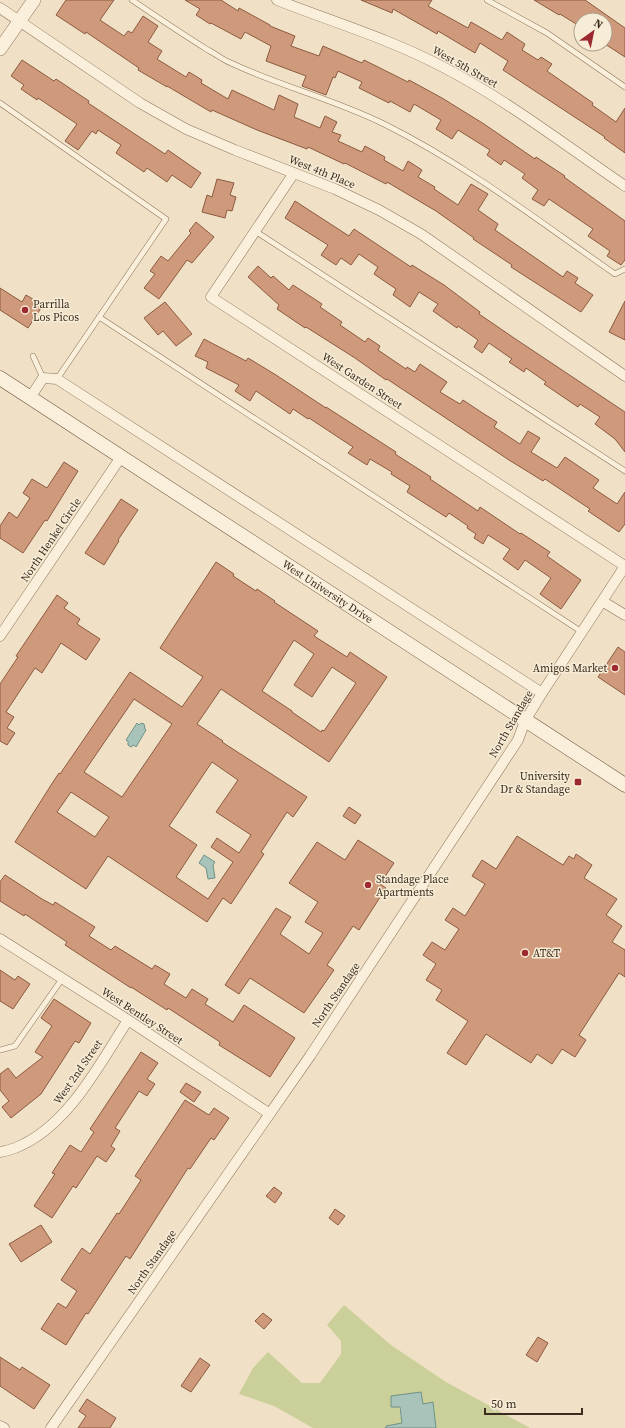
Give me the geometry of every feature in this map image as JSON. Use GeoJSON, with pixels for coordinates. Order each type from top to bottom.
{"type":"FeatureCollection","features":[{"type":"Feature","properties":{"kind":"main road","name":"West University Drive"},"geometry":{"type":"LineString","coordinates":[[0,378],[625,785]]}},
{"type":"Feature","properties":{"kind":"street"},"geometry":{"type":"LineString","coordinates":[[0,49],[34,0]]}},
{"type":"Feature","properties":{"kind":"street","name":"West 5th Street"},"geometry":{"type":"LineString","coordinates":[[277,0],[354,27],[398,45],[443,67],[491,94],[625,186]]}},
{"type":"Feature","properties":{"kind":"street","name":"West 4th Place"},"geometry":{"type":"LineString","coordinates":[[0,8],[140,103],[186,129],[335,189],[379,210],[421,234],[625,376]]}},
{"type":"Feature","properties":{"kind":"street","name":"West Garden Street"},"geometry":{"type":"LineString","coordinates":[[294,173],[211,297],[625,566]]}},
{"type":"Feature","properties":{"kind":"street"},"geometry":{"type":"LineString","coordinates":[[30,398],[43,378],[57,379],[542,693]]}},
{"type":"Feature","properties":{"kind":"street","name":"North Henkel Circle"},"geometry":{"type":"LineString","coordinates":[[0,636],[121,457]]}},
{"type":"Feature","properties":{"kind":"street","name":"North Standage"},"geometry":{"type":"LineString","coordinates":[[51,1428],[335,1019],[518,740],[525,721],[542,693],[625,566]]}},
{"type":"Feature","properties":{"kind":"street"},"geometry":{"type":"LineString","coordinates":[[602,601],[625,615]]}},
{"type":"Feature","properties":{"kind":"street","name":"West Bentley Street"},"geometry":{"type":"LineString","coordinates":[[0,939],[128,1020],[270,1114]]}},
{"type":"Feature","properties":{"kind":"street","name":"West 2nd Street"},"geometry":{"type":"LineString","coordinates":[[0,1152],[15,1148],[41,1134],[64,1113],[86,1085],[128,1020]]}},
{"type":"Feature","properties":{"kind":"street"},"geometry":{"type":"LineString","coordinates":[[0,1426],[4,1428]]}},
{"type":"Feature","properties":{"kind":"lane"},"geometry":{"type":"LineString","coordinates":[[132,0],[188,38],[230,63],[282,85],[339,104],[385,124],[429,148],[473,174],[615,274],[625,269]]}},
{"type":"Feature","properties":{"kind":"lane"},"geometry":{"type":"LineString","coordinates":[[487,0],[547,33],[625,87]]}},
{"type":"Feature","properties":{"kind":"lane"},"geometry":{"type":"LineString","coordinates":[[0,103],[166,219],[57,379]]}},
{"type":"Feature","properties":{"kind":"lane"},"geometry":{"type":"LineString","coordinates":[[255,230],[625,471]]}},
{"type":"Feature","properties":{"kind":"lane"},"geometry":{"type":"LineString","coordinates":[[99,317],[582,632]]}},
{"type":"Feature","properties":{"kind":"lane"},"geometry":{"type":"LineString","coordinates":[[33,356],[43,378]]}},
{"type":"Feature","properties":{"kind":"lane"},"geometry":{"type":"LineString","coordinates":[[0,1050],[16,1046],[62,979]]}},
{"type":"Feature","properties":{"kind":"green space"},"geometry":{"type":"Polygon","coordinates":[[[344,1305],[391,1345],[446,1382],[530,1428],[436,1428],[433,1403],[423,1404],[421,1392],[399,1407],[402,1423],[386,1426],[386,1428],[313,1428],[274,1406],[239,1394],[253,1368],[268,1352],[302,1383],[320,1383],[341,1354],[341,1341],[327,1325],[344,1305]]]}},
{"type":"Feature","properties":{"kind":"water"},"geometry":{"type":"Polygon","coordinates":[[[137,723],[139,725],[141,723],[144,724],[146,730],[136,747],[134,745],[131,747],[128,745],[128,741],[126,740],[137,723]]]}},
{"type":"Feature","properties":{"kind":"water"},"geometry":{"type":"Polygon","coordinates":[[[204,855],[215,862],[213,865],[215,878],[208,879],[206,868],[199,863],[204,855]]]}},
{"type":"Feature","properties":{"kind":"water"},"geometry":{"type":"Polygon","coordinates":[[[421,1392],[423,1404],[433,1402],[436,1428],[386,1428],[386,1426],[402,1423],[400,1407],[391,1407],[391,1396],[421,1392]]]}},
{"type":"Feature","properties":{"kind":"building"},"geometry":{"type":"Polygon","coordinates":[[[66,0],[114,0],[100,20],[124,36],[128,31],[132,33],[143,16],[158,26],[148,42],[162,51],[157,59],[186,77],[189,72],[202,80],[201,83],[228,99],[232,90],[274,110],[279,95],[298,104],[294,117],[320,128],[325,116],[337,122],[332,132],[341,135],[338,141],[362,152],[365,146],[385,157],[384,160],[403,171],[408,161],[422,170],[418,177],[435,187],[434,189],[458,205],[471,184],[488,194],[478,210],[498,224],[495,230],[563,277],[567,271],[578,278],[575,283],[593,295],[581,312],[511,267],[512,265],[473,239],[474,238],[436,211],[387,182],[386,184],[345,163],[344,164],[308,147],[307,149],[257,130],[212,110],[211,112],[138,70],[139,68],[86,32],[85,34],[56,15],[66,0]]]}},
{"type":"Feature","properties":{"kind":"building"},"geometry":{"type":"Polygon","coordinates":[[[185,0],[221,0],[238,11],[239,8],[270,26],[295,36],[291,46],[319,56],[323,46],[362,63],[364,60],[408,82],[409,80],[442,98],[484,124],[535,159],[536,157],[565,176],[564,177],[625,221],[625,260],[621,265],[607,256],[610,251],[588,236],[593,229],[549,199],[544,206],[532,199],[538,190],[522,178],[525,174],[504,160],[501,165],[487,155],[490,150],[458,130],[452,139],[436,129],[441,120],[414,104],[410,112],[390,101],[389,103],[359,88],[362,82],[338,71],[335,78],[333,77],[326,95],[302,86],[306,76],[266,61],[271,46],[245,32],[241,39],[211,23],[210,24],[196,15],[200,9],[185,0]]]}},
{"type":"Feature","properties":{"kind":"building"},"geometry":{"type":"Polygon","coordinates":[[[361,0],[432,0],[428,6],[468,28],[471,22],[502,40],[507,32],[525,44],[522,50],[538,60],[541,57],[552,64],[547,71],[593,103],[592,105],[616,122],[625,108],[625,153],[604,138],[605,137],[503,70],[508,61],[480,43],[475,53],[438,31],[437,34],[393,9],[392,13],[361,0]]]}},
{"type":"Feature","properties":{"kind":"building"},"geometry":{"type":"Polygon","coordinates":[[[534,0],[585,0],[602,12],[573,12],[573,22],[560,14],[559,15],[534,0]]]}},
{"type":"Feature","properties":{"kind":"building"},"geometry":{"type":"Polygon","coordinates":[[[613,20],[625,28],[625,57],[613,49],[613,20]]]}},
{"type":"Feature","properties":{"kind":"building"},"geometry":{"type":"Polygon","coordinates":[[[22,60],[54,81],[56,79],[89,101],[88,103],[165,154],[168,150],[201,173],[191,188],[172,175],[167,182],[147,168],[144,172],[116,153],[121,145],[98,130],[96,134],[92,131],[78,150],[65,141],[77,124],[38,98],[37,100],[21,89],[24,85],[11,76],[22,60]]]}},
{"type":"Feature","properties":{"kind":"building"},"geometry":{"type":"Polygon","coordinates":[[[217,179],[234,183],[230,195],[236,197],[232,211],[227,210],[225,218],[202,212],[207,195],[212,197],[217,179]]]}},
{"type":"Feature","properties":{"kind":"building"},"geometry":{"type":"Polygon","coordinates":[[[295,201],[349,236],[354,229],[411,267],[412,265],[444,285],[480,312],[479,314],[625,412],[625,452],[615,439],[595,424],[600,417],[580,404],[578,407],[544,384],[546,382],[526,368],[524,372],[509,362],[512,359],[489,343],[482,353],[474,347],[478,340],[458,326],[457,328],[433,311],[438,304],[419,292],[410,307],[393,295],[396,289],[374,274],[378,267],[359,254],[351,265],[341,258],[336,265],[321,255],[328,245],[285,218],[295,201]]]}},
{"type":"Feature","properties":{"kind":"building"},"geometry":{"type":"Polygon","coordinates":[[[196,222],[214,237],[192,263],[187,260],[159,299],[144,288],[155,274],[150,271],[161,256],[168,261],[191,233],[189,231],[196,222]]]}},
{"type":"Feature","properties":{"kind":"building"},"geometry":{"type":"Polygon","coordinates":[[[258,266],[271,278],[273,276],[289,290],[293,285],[322,304],[320,307],[342,322],[340,325],[365,342],[368,338],[380,346],[378,350],[406,369],[407,367],[415,372],[420,364],[447,382],[440,392],[460,404],[463,400],[497,422],[494,427],[520,444],[528,431],[540,438],[531,452],[557,468],[565,457],[599,480],[593,488],[617,504],[625,492],[625,524],[619,532],[588,511],[590,509],[545,479],[543,481],[509,460],[387,379],[386,380],[355,358],[277,309],[279,305],[248,277],[258,266]]]}},
{"type":"Feature","properties":{"kind":"building","name":"Parrilla Los Picos"},"geometry":{"type":"Polygon","coordinates":[[[0,288],[22,302],[26,295],[43,305],[28,328],[0,310],[0,288]]]}},
{"type":"Feature","properties":{"kind":"building"},"geometry":{"type":"Polygon","coordinates":[[[625,301],[625,340],[609,332],[625,301]]]}},
{"type":"Feature","properties":{"kind":"building"},"geometry":{"type":"Polygon","coordinates":[[[165,302],[192,334],[176,346],[163,331],[158,335],[144,318],[165,302]]]}},
{"type":"Feature","properties":{"kind":"building"},"geometry":{"type":"Polygon","coordinates":[[[204,339],[246,361],[248,358],[276,375],[396,452],[395,454],[431,477],[430,479],[478,511],[480,507],[550,552],[547,556],[581,580],[561,609],[540,594],[551,578],[525,560],[518,570],[503,559],[510,549],[488,535],[483,544],[474,538],[476,534],[467,528],[468,526],[449,513],[446,517],[407,492],[410,486],[391,474],[392,472],[370,459],[367,465],[348,453],[353,447],[309,418],[308,419],[293,409],[290,414],[256,391],[250,401],[235,391],[239,385],[206,368],[208,362],[195,356],[204,339]]]}},
{"type":"Feature","properties":{"kind":"building"},"geometry":{"type":"Polygon","coordinates":[[[64,462],[78,471],[47,521],[45,520],[23,553],[0,538],[0,526],[9,512],[17,518],[30,498],[23,493],[32,479],[47,488],[64,462]]]}},
{"type":"Feature","properties":{"kind":"building"},"geometry":{"type":"Polygon","coordinates":[[[121,499],[138,510],[118,540],[119,541],[104,565],[85,553],[121,499]]]}},
{"type":"Feature","properties":{"kind":"building"},"geometry":{"type":"Polygon","coordinates":[[[216,562],[234,574],[233,576],[256,591],[257,589],[318,631],[314,636],[347,657],[350,652],[387,677],[329,762],[221,689],[197,724],[307,797],[293,817],[287,812],[261,852],[264,854],[231,904],[223,898],[207,922],[108,856],[86,889],[15,842],[59,773],[60,774],[130,672],[182,707],[203,677],[160,648],[216,562]],[[294,640],[262,691],[321,732],[322,730],[324,731],[356,683],[332,667],[312,697],[294,685],[314,654],[294,640]],[[134,699],[84,772],[122,797],[172,724],[134,699]],[[212,762],[169,826],[197,845],[176,877],[208,899],[233,862],[211,847],[217,838],[239,853],[251,835],[216,812],[238,780],[212,762]],[[71,792],[57,812],[95,837],[109,817],[71,792]]]}},
{"type":"Feature","properties":{"kind":"building"},"geometry":{"type":"Polygon","coordinates":[[[57,595],[68,603],[64,608],[80,619],[77,624],[100,639],[86,660],[61,643],[42,673],[35,668],[6,712],[14,717],[7,728],[15,733],[7,745],[0,741],[0,684],[18,657],[16,656],[57,595]]]}},
{"type":"Feature","properties":{"kind":"building","name":"Amigos Market"},"geometry":{"type":"Polygon","coordinates":[[[618,647],[625,652],[625,695],[598,677],[618,647]]]}},
{"type":"Feature","properties":{"kind":"building"},"geometry":{"type":"Polygon","coordinates":[[[349,807],[361,815],[355,824],[343,816],[349,807]]]}},
{"type":"Feature","properties":{"kind":"building","name":"AT&T"},"geometry":{"type":"Polygon","coordinates":[[[517,836],[563,865],[569,856],[574,859],[576,854],[592,865],[584,878],[617,899],[606,915],[622,926],[612,942],[625,950],[625,977],[619,973],[579,1035],[586,1040],[575,1057],[562,1049],[552,1064],[537,1054],[531,1063],[486,1034],[466,1065],[447,1053],[468,1021],[436,1000],[442,990],[426,980],[436,964],[423,955],[432,942],[445,950],[459,929],[445,920],[453,908],[465,916],[485,884],[472,876],[482,860],[496,869],[517,836]]]}},
{"type":"Feature","properties":{"kind":"building"},"geometry":{"type":"Polygon","coordinates":[[[358,840],[394,863],[380,884],[386,888],[359,930],[353,926],[327,965],[334,970],[304,1013],[250,978],[239,994],[225,985],[276,908],[291,917],[280,934],[309,954],[323,933],[305,922],[318,902],[289,883],[317,842],[345,860],[358,840]]]}},
{"type":"Feature","properties":{"kind":"building"},"geometry":{"type":"Polygon","coordinates":[[[5,875],[42,899],[53,905],[55,902],[95,927],[89,936],[111,950],[115,946],[152,969],[155,965],[170,974],[164,984],[186,998],[192,989],[208,999],[205,1004],[233,1022],[244,1005],[295,1038],[270,1077],[219,1045],[220,1042],[168,1008],[167,1010],[131,988],[65,945],[67,942],[25,914],[24,916],[0,901],[0,882],[5,875]]]}},
{"type":"Feature","properties":{"kind":"building"},"geometry":{"type":"Polygon","coordinates":[[[0,970],[15,980],[18,976],[30,984],[13,1009],[0,1001],[0,970]]]}},
{"type":"Feature","properties":{"kind":"building"},"geometry":{"type":"Polygon","coordinates":[[[54,999],[91,1023],[79,1043],[75,1041],[41,1094],[11,1118],[2,1107],[9,1101],[0,1090],[0,1074],[8,1068],[16,1078],[43,1057],[35,1052],[52,1026],[41,1018],[54,999]]]}},
{"type":"Feature","properties":{"kind":"building"},"geometry":{"type":"Polygon","coordinates":[[[141,1052],[158,1063],[147,1079],[155,1084],[147,1096],[139,1091],[115,1128],[120,1131],[111,1146],[115,1149],[106,1162],[97,1156],[76,1188],[73,1186],[52,1218],[34,1206],[55,1174],[52,1173],[70,1145],[81,1152],[94,1132],[90,1129],[141,1052]]]}},
{"type":"Feature","properties":{"kind":"building"},"geometry":{"type":"Polygon","coordinates":[[[186,1083],[201,1092],[194,1102],[180,1092],[186,1083]]]}},
{"type":"Feature","properties":{"kind":"building"},"geometry":{"type":"Polygon","coordinates":[[[185,1100],[209,1115],[214,1108],[229,1118],[214,1140],[211,1138],[190,1169],[188,1168],[130,1259],[126,1256],[88,1314],[86,1313],[66,1345],[41,1329],[58,1303],[66,1308],[77,1291],[61,1280],[82,1248],[90,1254],[117,1213],[119,1214],[141,1180],[135,1176],[185,1100]]]}},
{"type":"Feature","properties":{"kind":"building"},"geometry":{"type":"Polygon","coordinates":[[[274,1187],[282,1193],[275,1203],[266,1196],[274,1187]]]}},
{"type":"Feature","properties":{"kind":"building"},"geometry":{"type":"Polygon","coordinates":[[[335,1209],[345,1216],[338,1225],[329,1218],[335,1209]]]}},
{"type":"Feature","properties":{"kind":"building"},"geometry":{"type":"Polygon","coordinates":[[[41,1225],[52,1242],[21,1262],[9,1244],[41,1225]]]}},
{"type":"Feature","properties":{"kind":"building"},"geometry":{"type":"Polygon","coordinates":[[[263,1313],[272,1320],[264,1329],[255,1321],[263,1313]]]}},
{"type":"Feature","properties":{"kind":"building"},"geometry":{"type":"Polygon","coordinates":[[[538,1337],[548,1343],[537,1362],[526,1355],[538,1337]]]}},
{"type":"Feature","properties":{"kind":"building"},"geometry":{"type":"Polygon","coordinates":[[[0,1357],[20,1370],[22,1367],[50,1385],[34,1409],[0,1386],[0,1357]]]}},
{"type":"Feature","properties":{"kind":"building"},"geometry":{"type":"Polygon","coordinates":[[[200,1358],[210,1365],[191,1392],[181,1386],[200,1358]]]}},
{"type":"Feature","properties":{"kind":"building"},"geometry":{"type":"Polygon","coordinates":[[[87,1399],[116,1418],[110,1428],[78,1428],[86,1416],[79,1411],[87,1399]]]}},
{"type":"Feature","properties":{"kind":"place","name":"Parrilla Los Picos"},"geometry":{"type":"Point","coordinates":[25,310]}},
{"type":"Feature","properties":{"kind":"place","name":"Amigos Market"},"geometry":{"type":"Point","coordinates":[615,668]}},
{"type":"Feature","properties":{"kind":"place","name":"University Dr & Standage"},"geometry":{"type":"Point","coordinates":[578,782]}},
{"type":"Feature","properties":{"kind":"place","name":"Standage Place Apartments"},"geometry":{"type":"Point","coordinates":[368,885]}},
{"type":"Feature","properties":{"kind":"place","name":"AT&T"},"geometry":{"type":"Point","coordinates":[525,953]}}]}
